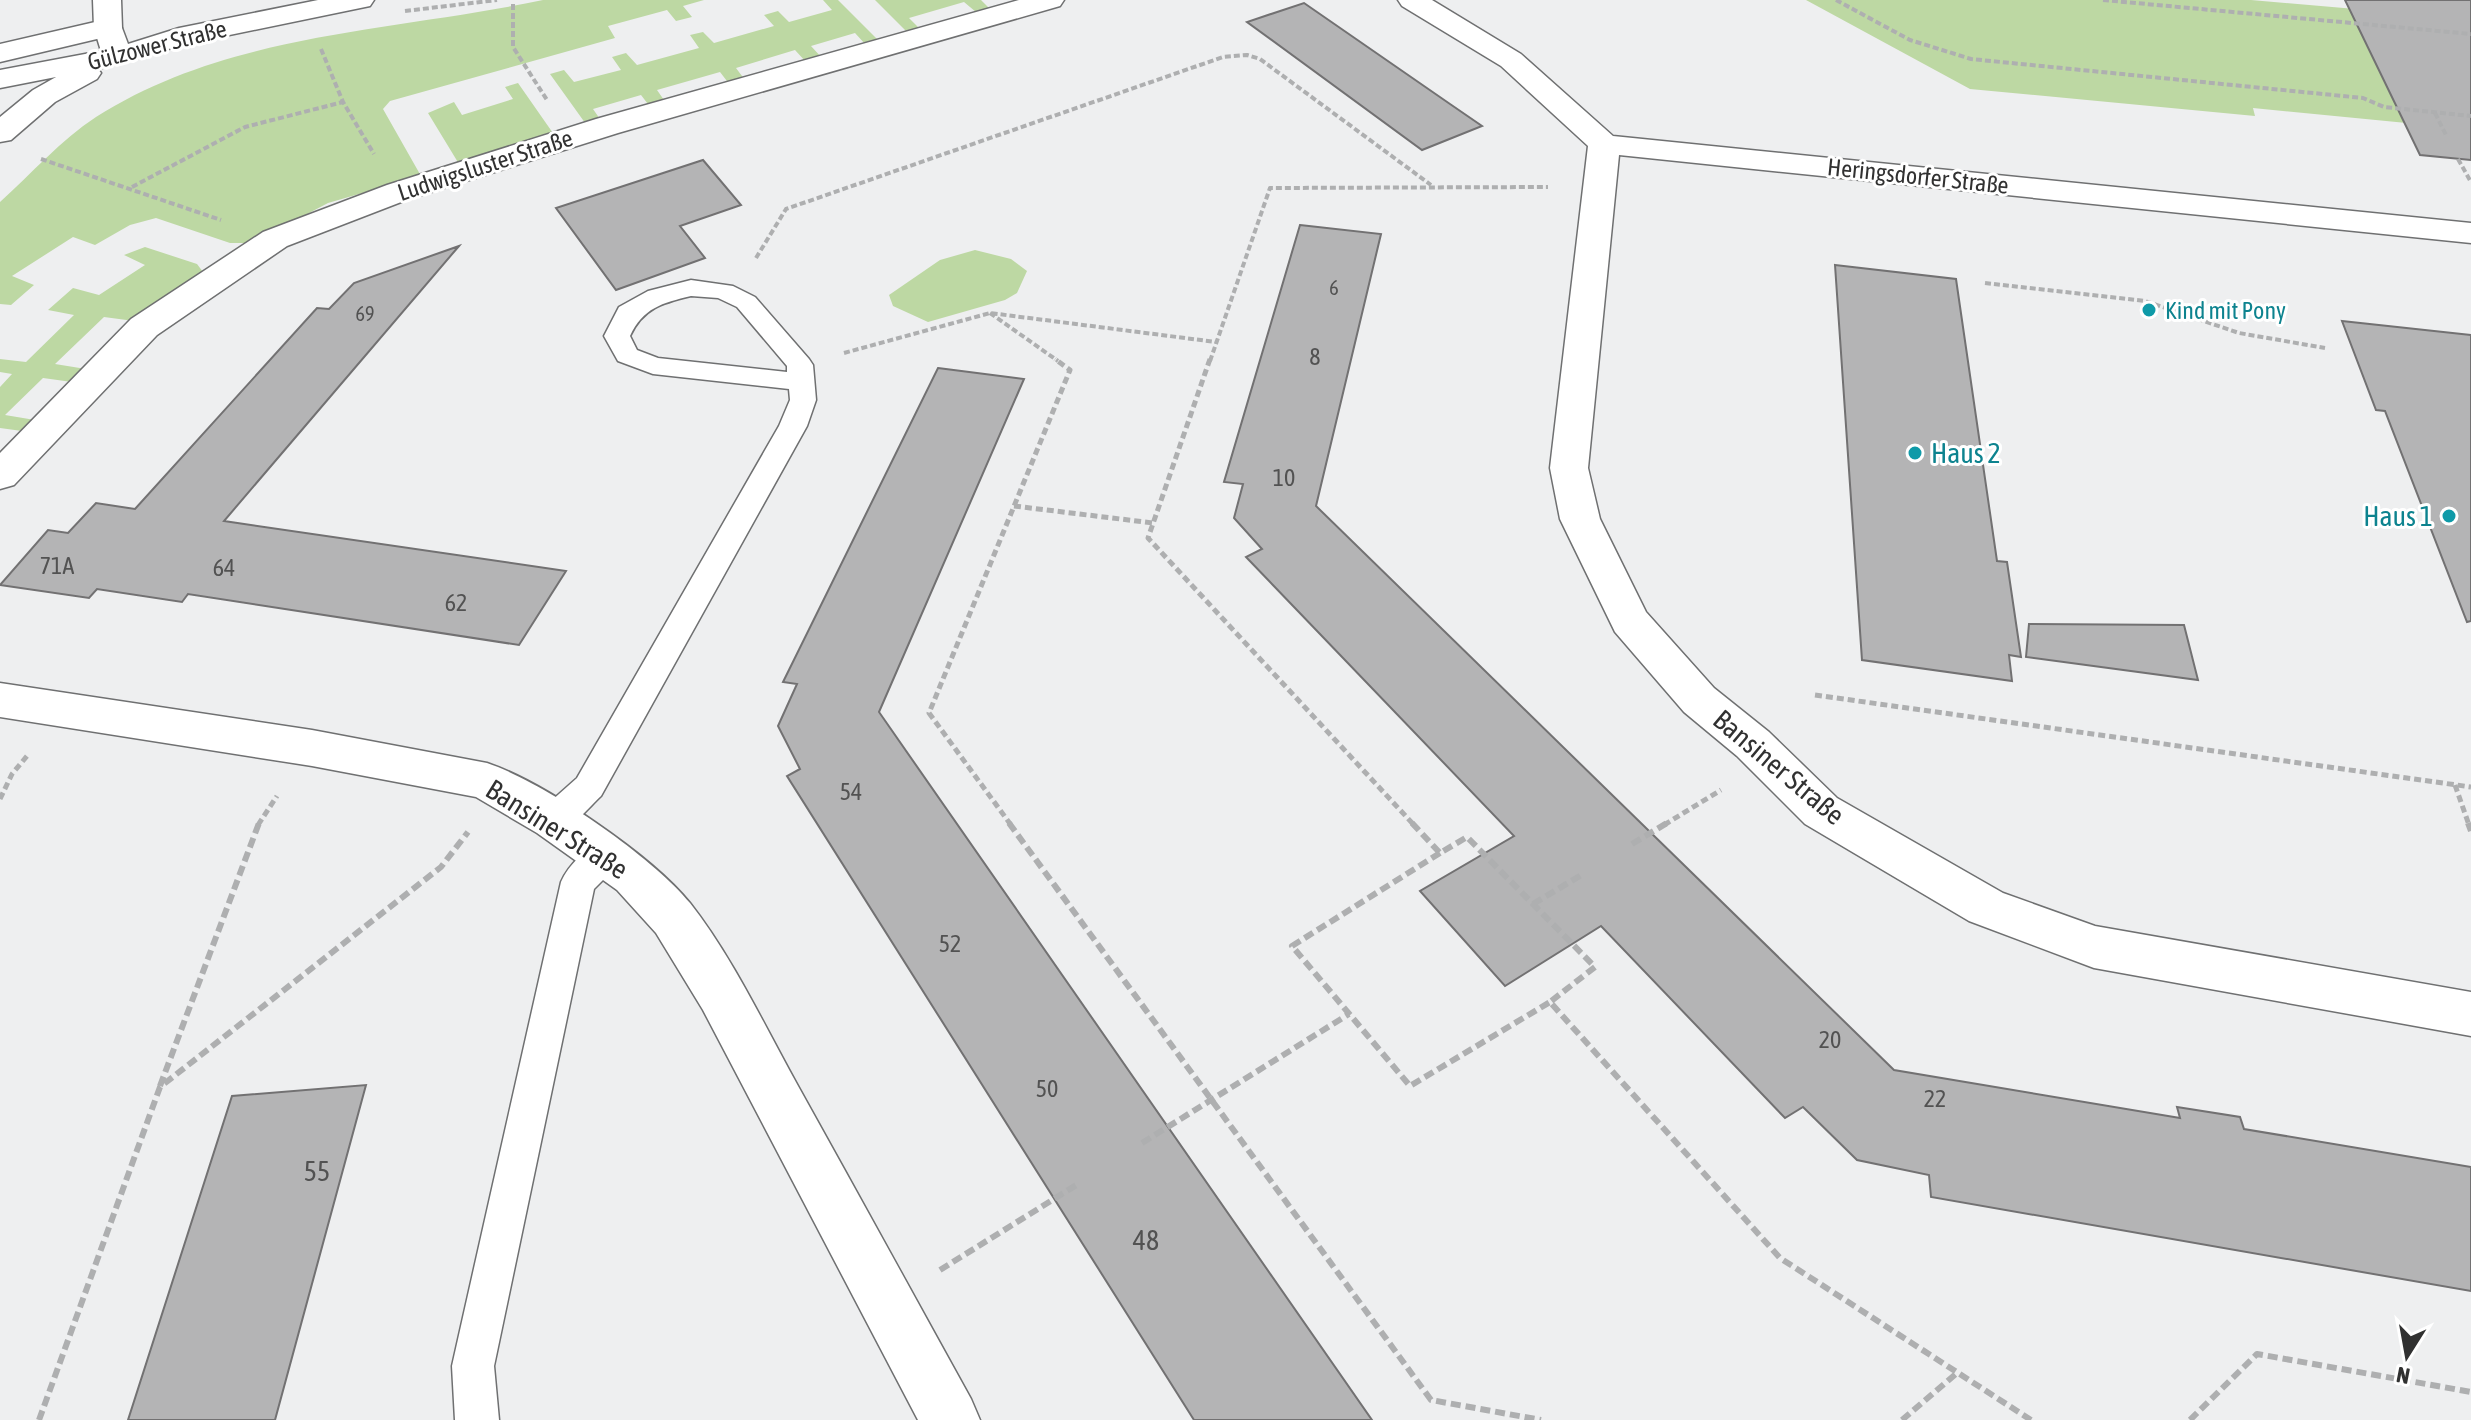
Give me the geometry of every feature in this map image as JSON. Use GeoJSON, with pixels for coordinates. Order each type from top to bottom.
{"type":"FeatureCollection","features":[{"type":"Feature","properties":{"kind":"street","name":"Gülzower Straße"},"geometry":{"type":"LineString","coordinates":[[0,53],[116,26],[179,37],[360,0]]}},
{"type":"Feature","properties":{"kind":"street","name":"Ludwigsluster Straße"},"geometry":{"type":"LineString","coordinates":[[0,476],[144,327],[275,239],[398,192],[573,137],[1050,0]]}},
{"type":"Feature","properties":{"kind":"street"},"geometry":{"type":"LineString","coordinates":[[1412,0],[1511,60],[1604,144]]}},
{"type":"Feature","properties":{"kind":"street","name":"Gülzower Straße"},"geometry":{"type":"LineString","coordinates":[[0,79],[116,26]]}},
{"type":"Feature","properties":{"kind":"street"},"geometry":{"type":"LineString","coordinates":[[0,133],[44,96],[116,26]]}},
{"type":"Feature","properties":{"kind":"street","name":"Bansiner Straße"},"geometry":{"type":"LineString","coordinates":[[1604,144],[1569,468],[1580,519],[1630,621],[1699,700],[1770,760],[1821,811],[1986,907],[2094,947],[2471,1014]]}},
{"type":"Feature","properties":{"kind":"street","name":"Heringsdorfer Straße"},"geometry":{"type":"LineString","coordinates":[[1604,144],[2471,233]]}},
{"type":"Feature","properties":{"kind":"street","name":"Bansiner Straße"},"geometry":{"type":"LineString","coordinates":[[0,700],[312,748],[487,781],[553,820],[634,876],[673,918],[721,994],[950,1420]]}},
{"type":"Feature","properties":{"kind":"lane"},"geometry":{"type":"LineString","coordinates":[[553,820],[589,787],[793,426],[803,400],[801,374],[746,302],[724,291],[691,288],[657,296],[628,313],[617,336],[627,355],[653,366],[801,374]]}},
{"type":"Feature","properties":{"kind":"lane"},"geometry":{"type":"LineString","coordinates":[[477,1420],[473,1366],[578,882],[606,855]]}},
{"type":"Feature","properties":{"kind":"path"},"geometry":{"type":"LineString","coordinates":[[405,11],[497,0]]}},
{"type":"Feature","properties":{"kind":"path"},"geometry":{"type":"LineString","coordinates":[[1836,0],[1910,40],[1971,59],[2363,98],[2384,107],[2471,116]]}},
{"type":"Feature","properties":{"kind":"path"},"geometry":{"type":"LineString","coordinates":[[2103,0],[2471,34]]}},
{"type":"Feature","properties":{"kind":"path"},"geometry":{"type":"LineString","coordinates":[[513,4],[513,47],[573,137]]}},
{"type":"Feature","properties":{"kind":"path"},"geometry":{"type":"LineString","coordinates":[[317,41],[343,102],[398,192]]}},
{"type":"Feature","properties":{"kind":"path"},"geometry":{"type":"LineString","coordinates":[[752,264],[786,209],[1223,57],[1247,55],[1260,59],[1431,185]]}},
{"type":"Feature","properties":{"kind":"path"},"geometry":{"type":"LineString","coordinates":[[132,188],[245,127],[343,102]]}},
{"type":"Feature","properties":{"kind":"path"},"geometry":{"type":"LineString","coordinates":[[2434,112],[2446,135]]}},
{"type":"Feature","properties":{"kind":"path"},"geometry":{"type":"LineString","coordinates":[[39,159],[275,239]]}},
{"type":"Feature","properties":{"kind":"path"},"geometry":{"type":"LineString","coordinates":[[2458,159],[2471,182]]}},
{"type":"Feature","properties":{"kind":"path"},"geometry":{"type":"LineString","coordinates":[[1440,853],[1148,538],[1270,188],[1431,185],[1600,188]]}},
{"type":"Feature","properties":{"kind":"path"},"geometry":{"type":"LineString","coordinates":[[1985,283],[2145,301],[2239,333],[2325,348]]}},
{"type":"Feature","properties":{"kind":"path"},"geometry":{"type":"LineString","coordinates":[[801,374],[990,313],[1216,342]]}},
{"type":"Feature","properties":{"kind":"path"},"geometry":{"type":"LineString","coordinates":[[990,313],[1070,370],[929,713],[1431,1400],[1541,1420]]}},
{"type":"Feature","properties":{"kind":"path"},"geometry":{"type":"LineString","coordinates":[[1014,506],[1153,523]]}},
{"type":"Feature","properties":{"kind":"path"},"geometry":{"type":"LineString","coordinates":[[1815,695],[2471,787]]}},
{"type":"Feature","properties":{"kind":"path"},"geometry":{"type":"LineString","coordinates":[[39,1420],[261,818],[312,748]]}},
{"type":"Feature","properties":{"kind":"path"},"geometry":{"type":"LineString","coordinates":[[1632,844],[1770,760]]}},
{"type":"Feature","properties":{"kind":"path"},"geometry":{"type":"LineString","coordinates":[[2455,785],[2471,831]]}},
{"type":"Feature","properties":{"kind":"path"},"geometry":{"type":"LineString","coordinates":[[160,1087],[441,867],[500,789]]}},
{"type":"Feature","properties":{"kind":"path"},"geometry":{"type":"LineString","coordinates":[[1467,837],[1533,904],[1595,967],[1550,1002],[1410,1086],[1292,946],[1467,837]]}},
{"type":"Feature","properties":{"kind":"path"},"geometry":{"type":"LineString","coordinates":[[1533,904],[1583,874]]}},
{"type":"Feature","properties":{"kind":"path"},"geometry":{"type":"LineString","coordinates":[[1550,1002],[1780,1258],[2031,1420]]}},
{"type":"Feature","properties":{"kind":"path"},"geometry":{"type":"LineString","coordinates":[[1142,1143],[1349,1014]]}},
{"type":"Feature","properties":{"kind":"path"},"geometry":{"type":"LineString","coordinates":[[887,1304],[1078,1184]]}},
{"type":"Feature","properties":{"kind":"path"},"geometry":{"type":"LineString","coordinates":[[2190,1420],[2257,1354],[2471,1392]]}},
{"type":"Feature","properties":{"kind":"path"},"geometry":{"type":"LineString","coordinates":[[1902,1420],[1957,1373]]}},
{"type":"Feature","properties":{"kind":"green space"},"geometry":{"type":"Polygon","coordinates":[[[543,0],[704,0],[683,6],[692,17],[676,21],[667,10],[608,26],[615,38],[390,101],[383,109],[421,176],[328,203],[258,240],[245,243],[230,243],[156,218],[130,225],[95,245],[73,237],[12,276],[34,285],[11,305],[0,304],[0,202],[58,147],[96,117],[147,89],[201,67],[257,51],[543,0]]]}},
{"type":"Feature","properties":{"kind":"green space"},"geometry":{"type":"Polygon","coordinates":[[[823,0],[838,0],[879,41],[866,45],[855,33],[811,46],[822,58],[806,62],[795,50],[736,68],[745,80],[730,85],[720,72],[657,90],[666,103],[651,108],[641,95],[593,109],[602,122],[588,127],[550,74],[564,70],[574,82],[621,70],[612,57],[626,53],[637,65],[699,48],[690,35],[703,32],[714,43],[774,26],[764,15],[778,11],[789,22],[832,10],[823,0]]]}},
{"type":"Feature","properties":{"kind":"green space"},"geometry":{"type":"Polygon","coordinates":[[[875,0],[981,0],[990,9],[976,12],[964,2],[909,18],[920,29],[908,33],[875,0]]]}},
{"type":"Feature","properties":{"kind":"green space"},"geometry":{"type":"Polygon","coordinates":[[[1806,0],[2251,0],[2471,19],[2427,125],[2253,108],[2255,116],[1970,89],[1806,0]]]}},
{"type":"Feature","properties":{"kind":"green space"},"geometry":{"type":"Polygon","coordinates":[[[518,83],[555,136],[459,164],[428,113],[454,102],[462,115],[513,99],[505,87],[518,83]]]}},
{"type":"Feature","properties":{"kind":"green space"},"geometry":{"type":"Polygon","coordinates":[[[145,247],[197,264],[203,272],[134,321],[104,317],[55,364],[86,369],[72,382],[43,378],[5,415],[35,420],[22,431],[0,428],[0,387],[12,374],[0,372],[0,359],[26,362],[74,315],[48,310],[73,288],[99,295],[145,265],[124,255],[145,247]]]}},
{"type":"Feature","properties":{"kind":"green space"},"geometry":{"type":"Polygon","coordinates":[[[975,250],[1011,259],[1027,271],[1017,293],[1005,300],[928,322],[893,306],[889,295],[940,260],[975,250]]]}},
{"type":"Feature","properties":{"kind":"building"},"geometry":{"type":"Polygon","coordinates":[[[2345,0],[2471,0],[2471,160],[2420,155],[2345,0]]]}},
{"type":"Feature","properties":{"kind":"building"},"geometry":{"type":"Polygon","coordinates":[[[1304,3],[1482,126],[1422,150],[1247,22],[1304,3]]]}},
{"type":"Feature","properties":{"kind":"building"},"geometry":{"type":"Polygon","coordinates":[[[703,160],[741,205],[680,226],[705,258],[616,290],[556,208],[703,160]]]}},
{"type":"Feature","properties":{"kind":"building"},"geometry":{"type":"Polygon","coordinates":[[[1300,225],[1381,234],[1316,506],[1894,1070],[2180,1118],[2177,1107],[2240,1117],[2244,1129],[2471,1167],[2471,1291],[1931,1197],[1929,1175],[1857,1160],[1803,1107],[1785,1118],[1601,926],[1505,986],[1420,891],[1514,836],[1246,557],[1262,549],[1234,518],[1243,484],[1224,482],[1300,225]]]}},
{"type":"Feature","properties":{"kind":"building"},"geometry":{"type":"Polygon","coordinates":[[[459,246],[224,521],[566,571],[519,645],[188,594],[182,602],[97,589],[89,598],[0,585],[48,530],[68,533],[96,503],[135,509],[317,308],[329,309],[354,283],[459,246]]]}},
{"type":"Feature","properties":{"kind":"building","name":"Haus 2"},"geometry":{"type":"Polygon","coordinates":[[[1835,265],[1956,279],[1997,561],[2007,562],[2021,657],[2009,655],[2012,681],[1862,660],[1835,265]]]}},
{"type":"Feature","properties":{"kind":"building","name":"Haus 1"},"geometry":{"type":"Polygon","coordinates":[[[2342,321],[2471,335],[2471,621],[2467,622],[2385,411],[2376,410],[2342,321]]]}},
{"type":"Feature","properties":{"kind":"building"},"geometry":{"type":"Polygon","coordinates":[[[938,368],[1024,379],[879,712],[1372,1420],[1194,1420],[787,776],[800,769],[778,726],[797,684],[783,682],[938,368]]]}},
{"type":"Feature","properties":{"kind":"building"},"geometry":{"type":"Polygon","coordinates":[[[2029,624],[2184,625],[2198,680],[2026,657],[2029,624]]]}},
{"type":"Feature","properties":{"kind":"building"},"geometry":{"type":"Polygon","coordinates":[[[366,1085],[275,1420],[128,1420],[232,1096],[366,1085]]]}},
{"type":"Feature","properties":{"kind":"place","name":"Kind mit Pony"},"geometry":{"type":"Point","coordinates":[2149,310]}},
{"type":"Feature","properties":{"kind":"place","name":"Haus 2"},"geometry":{"type":"Point","coordinates":[1915,453]}},
{"type":"Feature","properties":{"kind":"place","name":"Haus 1"},"geometry":{"type":"Point","coordinates":[2449,516]}}]}
